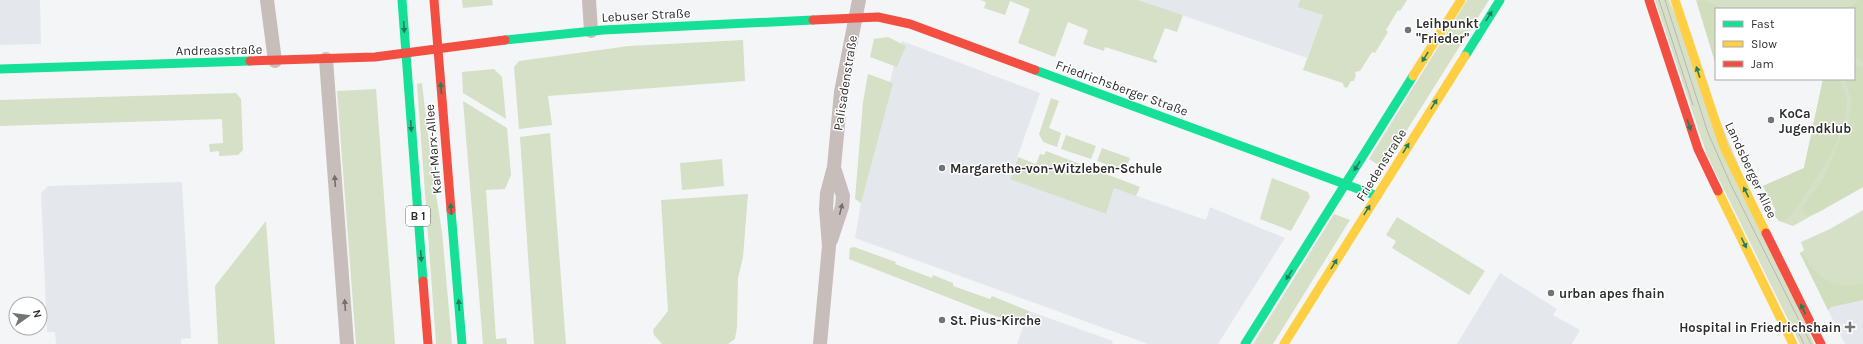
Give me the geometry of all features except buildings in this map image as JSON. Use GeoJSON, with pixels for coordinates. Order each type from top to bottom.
{"type":"FeatureCollection","features":[{"type":"Feature","properties":{"kind":"street"},"geometry":{"type":"LineString","coordinates":[[267,0],[275,61]]}},
{"type":"Feature","properties":{"kind":"street","name":"Karl-Marx-Allee"},"geometry":{"type":"LineString","coordinates":[[402,0],[428,344]]}},
{"type":"Feature","properties":{"kind":"street","name":"Karl-Marx-Allee"},"geometry":{"type":"LineString","coordinates":[[434,0],[462,344]]}},
{"type":"Feature","properties":{"kind":"street"},"geometry":{"type":"LineString","coordinates":[[589,0],[591,31]]}},
{"type":"Feature","properties":{"kind":"street","name":"Palisadenstraße"},"geometry":{"type":"LineString","coordinates":[[820,344],[829,246],[826,209],[827,193],[834,167],[841,92],[859,0]]}},
{"type":"Feature","properties":{"kind":"street","name":"Friedenstraße"},"geometry":{"type":"LineString","coordinates":[[1245,344],[1461,0]]}},
{"type":"Feature","properties":{"kind":"street","name":"Friedenstraße"},"geometry":{"type":"LineString","coordinates":[[1284,344],[1500,0]]}},
{"type":"Feature","properties":{"kind":"street"},"geometry":{"type":"LineString","coordinates":[[1649,0],[1698,149],[1794,344]]}},
{"type":"Feature","properties":{"kind":"street","name":"Landsberger Allee"},"geometry":{"type":"LineString","coordinates":[[1675,0],[1724,147],[1821,344]]}},
{"type":"Feature","properties":{"kind":"street","name":"Friedrichsberger Straße"},"geometry":{"type":"LineString","coordinates":[[856,18],[878,17],[910,24],[1377,196]]}},
{"type":"Feature","properties":{"kind":"street","name":"Lebuser Straße"},"geometry":{"type":"LineString","coordinates":[[438,49],[591,31],[856,18]]}},
{"type":"Feature","properties":{"kind":"street","name":"Andreasstraße"},"geometry":{"type":"LineString","coordinates":[[0,69],[376,57],[438,49]]}},
{"type":"Feature","properties":{"kind":"street"},"geometry":{"type":"LineString","coordinates":[[326,59],[347,344]]}},
{"type":"Feature","properties":{"kind":"shaded area"},"geometry":{"type":"Polygon","coordinates":[[[0,0],[40,0],[41,44],[0,45],[0,0]]]}},
{"type":"Feature","properties":{"kind":"shaded area"},"geometry":{"type":"Polygon","coordinates":[[[1138,0],[1343,0],[1323,15],[1307,58],[1138,0]]]}},
{"type":"Feature","properties":{"kind":"shaded area","name":"Margarethe-von-Witzleben-Schule"},"geometry":{"type":"Polygon","coordinates":[[[902,41],[1040,93],[1010,178],[1106,214],[1114,188],[1206,220],[1210,207],[1285,238],[1218,344],[1148,344],[855,238],[861,203],[894,65],[902,41]]]}},
{"type":"Feature","properties":{"kind":"shaded area"},"geometry":{"type":"Polygon","coordinates":[[[182,182],[191,338],[181,339],[181,344],[56,344],[55,332],[48,332],[48,296],[45,296],[41,193],[48,186],[182,182]]]}},
{"type":"Feature","properties":{"kind":"shaded area"},"geometry":{"type":"Polygon","coordinates":[[[1500,273],[1557,309],[1553,315],[1580,330],[1572,344],[1457,344],[1500,273]]]}},
{"type":"Feature","properties":{"kind":"shaded area","name":"Hospital in Friedrichshain"},"geometry":{"type":"Polygon","coordinates":[[[1863,300],[1863,344],[1845,344],[1828,310],[1831,307],[1863,300]]]}},
{"type":"Feature","properties":{"kind":"shaded area"},"geometry":{"type":"Polygon","coordinates":[[[1029,311],[1113,341],[1112,344],[1017,344],[1029,311]]]}},
{"type":"Feature","properties":{"kind":"green space"},"geometry":{"type":"Polygon","coordinates":[[[462,0],[492,0],[493,5],[463,8],[462,0]]]}},
{"type":"Feature","properties":{"kind":"green space"},"geometry":{"type":"Polygon","coordinates":[[[980,0],[1138,0],[1183,15],[1177,32],[1165,28],[1153,58],[1158,61],[1156,63],[1105,47],[1104,51],[1083,44],[1088,30],[1068,22],[1055,57],[1018,43],[1030,9],[1010,1],[1005,15],[984,8],[986,2],[980,0]]]}},
{"type":"Feature","properties":{"kind":"green space"},"geometry":{"type":"Polygon","coordinates":[[[1300,0],[1407,0],[1400,11],[1398,10],[1386,30],[1388,32],[1375,53],[1372,52],[1360,71],[1355,72],[1356,75],[1354,81],[1351,81],[1347,88],[1344,87],[1343,83],[1303,70],[1323,15],[1298,7],[1300,0]]]}},
{"type":"Feature","properties":{"kind":"green space"},"geometry":{"type":"Polygon","coordinates":[[[1467,0],[1489,0],[1383,168],[1369,159],[1467,0]]]}},
{"type":"Feature","properties":{"kind":"green space"},"geometry":{"type":"Polygon","coordinates":[[[1655,0],[1669,0],[1814,344],[1800,344],[1707,155],[1655,0]]]}},
{"type":"Feature","properties":{"kind":"green space"},"geometry":{"type":"Polygon","coordinates":[[[1696,0],[1863,0],[1863,187],[1793,226],[1779,221],[1773,213],[1776,211],[1763,186],[1804,168],[1823,80],[1855,80],[1855,8],[1715,8],[1715,62],[1696,0]]]}},
{"type":"Feature","properties":{"kind":"green space"},"geometry":{"type":"Polygon","coordinates":[[[1703,0],[1723,8],[1715,8],[1715,62],[1697,2],[1703,0]]]}},
{"type":"Feature","properties":{"kind":"green space"},"geometry":{"type":"Polygon","coordinates":[[[1859,0],[1863,0],[1863,61],[1855,57],[1855,8],[1849,8],[1859,0]]]}},
{"type":"Feature","properties":{"kind":"green space"},"geometry":{"type":"Polygon","coordinates":[[[888,37],[906,46],[897,67],[870,57],[874,39],[888,37]]]}},
{"type":"Feature","properties":{"kind":"green space"},"geometry":{"type":"Polygon","coordinates":[[[743,40],[745,81],[548,96],[552,125],[519,129],[514,67],[519,61],[629,46],[743,40]]]}},
{"type":"Feature","properties":{"kind":"green space"},"geometry":{"type":"Polygon","coordinates":[[[1855,64],[1863,68],[1863,187],[1819,212],[1808,216],[1805,214],[1803,207],[1824,177],[1848,121],[1852,102],[1845,80],[1855,80],[1855,64]]]}},
{"type":"Feature","properties":{"kind":"green space"},"geometry":{"type":"Polygon","coordinates":[[[494,69],[502,77],[506,119],[463,93],[462,72],[494,69]]]}},
{"type":"Feature","properties":{"kind":"green space"},"geometry":{"type":"Polygon","coordinates":[[[868,74],[893,83],[861,203],[855,199],[863,102],[868,74]]]}},
{"type":"Feature","properties":{"kind":"green space"},"geometry":{"type":"Polygon","coordinates":[[[1823,80],[1840,80],[1846,93],[1847,99],[1845,117],[1841,132],[1817,178],[1790,217],[1785,221],[1779,221],[1773,213],[1776,211],[1763,186],[1804,168],[1823,80]]]}},
{"type":"Feature","properties":{"kind":"green space"},"geometry":{"type":"Polygon","coordinates":[[[422,83],[432,169],[442,232],[452,344],[436,344],[417,84],[422,83]]]}},
{"type":"Feature","properties":{"kind":"green space"},"geometry":{"type":"Polygon","coordinates":[[[376,89],[395,344],[356,344],[337,91],[376,89]]]}},
{"type":"Feature","properties":{"kind":"green space"},"geometry":{"type":"Polygon","coordinates":[[[236,93],[241,99],[243,150],[238,155],[219,156],[219,151],[210,152],[209,144],[223,143],[222,119],[0,126],[0,100],[236,93]]]}},
{"type":"Feature","properties":{"kind":"green space"},"geometry":{"type":"Polygon","coordinates":[[[1051,98],[1059,101],[1049,128],[1061,133],[1057,147],[1043,142],[1039,134],[1051,98]]]}},
{"type":"Feature","properties":{"kind":"green space"},"geometry":{"type":"Polygon","coordinates":[[[463,101],[507,128],[511,175],[505,189],[486,190],[496,339],[506,338],[507,344],[483,344],[463,101]]]}},
{"type":"Feature","properties":{"kind":"green space"},"geometry":{"type":"Polygon","coordinates":[[[550,133],[566,344],[534,344],[520,137],[550,133]]]}},
{"type":"Feature","properties":{"kind":"green space"},"geometry":{"type":"Polygon","coordinates":[[[1066,135],[1096,146],[1091,159],[1061,149],[1066,135]]]}},
{"type":"Feature","properties":{"kind":"green space"},"geometry":{"type":"Polygon","coordinates":[[[1102,148],[1130,158],[1125,171],[1097,161],[1102,148]]]}},
{"type":"Feature","properties":{"kind":"green space"},"geometry":{"type":"Polygon","coordinates":[[[1046,151],[1140,187],[1136,196],[1114,188],[1106,214],[1010,179],[1018,157],[1036,164],[1040,154],[1044,155],[1046,151]]]}},
{"type":"Feature","properties":{"kind":"green space"},"geometry":{"type":"Polygon","coordinates":[[[722,159],[724,186],[682,190],[680,163],[722,159]]]}},
{"type":"Feature","properties":{"kind":"green space"},"geometry":{"type":"Polygon","coordinates":[[[1272,178],[1308,192],[1310,197],[1291,231],[1260,219],[1272,178]]]}},
{"type":"Feature","properties":{"kind":"green space"},"geometry":{"type":"Polygon","coordinates":[[[748,194],[743,257],[738,278],[737,327],[735,339],[728,344],[662,344],[654,335],[653,330],[668,311],[661,200],[748,194]]]}},
{"type":"Feature","properties":{"kind":"green space"},"geometry":{"type":"Polygon","coordinates":[[[1863,210],[1863,300],[1831,307],[1828,310],[1800,253],[1804,250],[1801,242],[1830,229],[1863,210]]]}},
{"type":"Feature","properties":{"kind":"green space"},"geometry":{"type":"Polygon","coordinates":[[[1334,214],[1350,220],[1273,344],[1253,344],[1334,214]]]}},
{"type":"Feature","properties":{"kind":"green space"},"geometry":{"type":"Polygon","coordinates":[[[1397,217],[1485,271],[1469,295],[1392,248],[1396,241],[1386,235],[1397,217]]]}},
{"type":"Feature","properties":{"kind":"green space"},"geometry":{"type":"Polygon","coordinates":[[[266,221],[275,344],[218,344],[215,286],[266,221]]]}},
{"type":"Feature","properties":{"kind":"green space"},"geometry":{"type":"Polygon","coordinates":[[[854,247],[896,262],[895,264],[932,278],[933,275],[953,283],[953,286],[990,299],[992,296],[1029,311],[1024,327],[849,259],[850,248],[854,247]]]}},
{"type":"Feature","properties":{"kind":"green space"},"geometry":{"type":"Polygon","coordinates":[[[1802,252],[1813,268],[1826,280],[1843,285],[1863,283],[1863,300],[1831,307],[1828,310],[1800,253],[1802,252]]]}},
{"type":"Feature","properties":{"kind":"tram line"},"geometry":{"type":"LineString","coordinates":[[1659,0],[1693,105]]}},
{"type":"Feature","properties":{"kind":"tram line"},"geometry":{"type":"LineString","coordinates":[[1665,0],[1708,133],[1731,185],[1811,344]]}},
{"type":"Feature","properties":{"kind":"tram line"},"geometry":{"type":"LineString","coordinates":[[1797,330],[1804,344]]}},
{"type":"Feature","properties":{"kind":"traffic: fast"},"geometry":{"type":"LineString","coordinates":[[402,0],[423,281]]}},
{"type":"Feature","properties":{"kind":"traffic: fast"},"geometry":{"type":"LineString","coordinates":[[1465,56],[1500,0]]}},
{"type":"Feature","properties":{"kind":"traffic: fast"},"geometry":{"type":"LineString","coordinates":[[505,40],[603,30],[813,20]]}},
{"type":"Feature","properties":{"kind":"traffic: fast"},"geometry":{"type":"LineString","coordinates":[[0,69],[250,61]]}},
{"type":"Feature","properties":{"kind":"traffic: fast"},"geometry":{"type":"LineString","coordinates":[[1035,70],[1377,196]]}},
{"type":"Feature","properties":{"kind":"traffic: fast"},"geometry":{"type":"LineString","coordinates":[[1245,344],[1413,76]]}},
{"type":"Feature","properties":{"kind":"traffic: fast"},"geometry":{"type":"LineString","coordinates":[[451,210],[462,344]]}},
{"type":"Feature","properties":{"kind":"traffic: slow"},"geometry":{"type":"LineString","coordinates":[[1413,76],[1461,0]]}},
{"type":"Feature","properties":{"kind":"traffic: slow"},"geometry":{"type":"LineString","coordinates":[[1675,0],[1724,147],[1766,233]]}},
{"type":"Feature","properties":{"kind":"traffic: slow"},"geometry":{"type":"LineString","coordinates":[[1284,344],[1465,56]]}},
{"type":"Feature","properties":{"kind":"traffic: slow"},"geometry":{"type":"LineString","coordinates":[[1718,191],[1793,344]]}},
{"type":"Feature","properties":{"kind":"traffic: jam"},"geometry":{"type":"LineString","coordinates":[[434,0],[451,210]]}},
{"type":"Feature","properties":{"kind":"traffic: jam"},"geometry":{"type":"LineString","coordinates":[[1649,0],[1698,149],[1718,191]]}},
{"type":"Feature","properties":{"kind":"traffic: jam"},"geometry":{"type":"LineString","coordinates":[[813,20],[878,17],[910,24],[1035,70]]}},
{"type":"Feature","properties":{"kind":"traffic: jam"},"geometry":{"type":"LineString","coordinates":[[250,61],[375,57],[505,40]]}},
{"type":"Feature","properties":{"kind":"traffic: jam"},"geometry":{"type":"LineString","coordinates":[[1766,233],[1821,344]]}},
{"type":"Feature","properties":{"kind":"traffic: jam"},"geometry":{"type":"LineString","coordinates":[[423,281],[428,344]]}},
{"type":"Feature","properties":{"kind":"place","name":"Leihpunkt \"Frieder\""},"geometry":{"type":"Point","coordinates":[1408,30]}},
{"type":"Feature","properties":{"kind":"place","name":"KoCa Jugendklub"},"geometry":{"type":"Point","coordinates":[1771,120]}},
{"type":"Feature","properties":{"kind":"place","name":"Margarethe-von-Witzleben-Schule"},"geometry":{"type":"Point","coordinates":[942,168]}},
{"type":"Feature","properties":{"kind":"place","name":"urban apes fhain"},"geometry":{"type":"Point","coordinates":[1551,293]}},
{"type":"Feature","properties":{"kind":"place","name":"St. Pius-Kirche"},"geometry":{"type":"Point","coordinates":[942,320]}},
{"type":"Feature","properties":{"kind":"place","name":"Hospital in Friedrichshain"},"geometry":{"type":"Point","coordinates":[1850,327]}}]}
